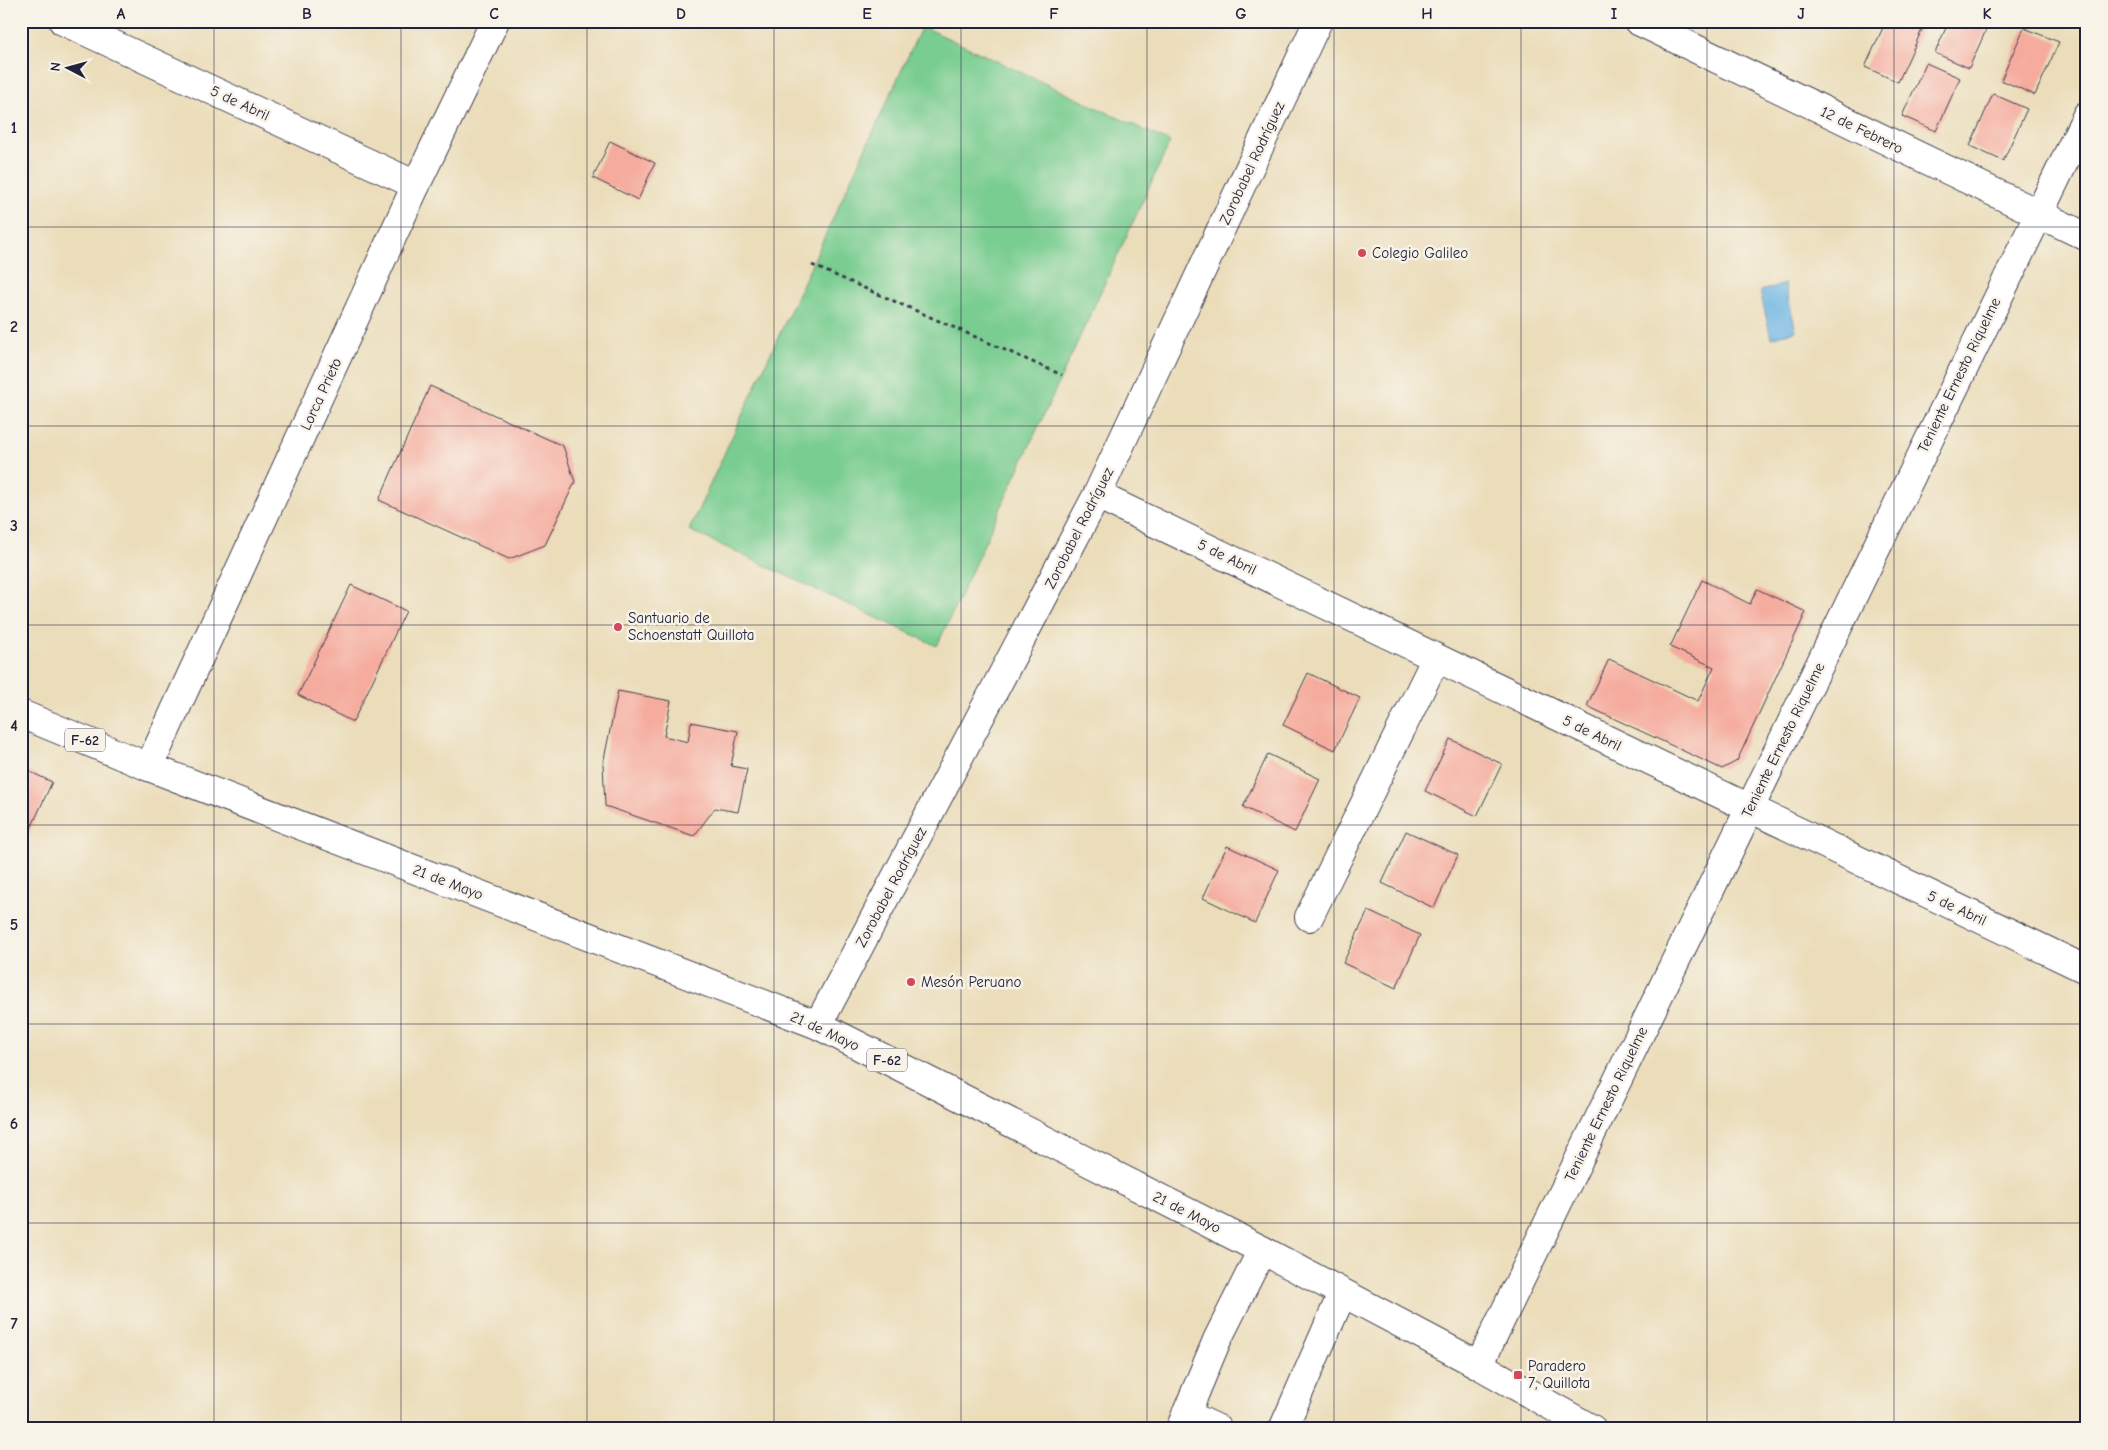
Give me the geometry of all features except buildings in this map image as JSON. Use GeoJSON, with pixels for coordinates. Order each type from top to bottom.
{"type":"FeatureCollection","features":[{"type":"Feature","properties":{"kind":"street","name":"5 de Abril"},"geometry":{"type":"LineString","coordinates":[[63,21],[416,185]]}},
{"type":"Feature","properties":{"kind":"street","name":"Lorca Prieto"},"geometry":{"type":"LineString","coordinates":[[149,767],[416,185],[495,21]]}},
{"type":"Feature","properties":{"kind":"street","name":"Zorobabel Rodríguez"},"geometry":{"type":"LineString","coordinates":[[818,1025],[1097,495],[1318,21]]}},
{"type":"Feature","properties":{"kind":"street","name":"12 de Febrero"},"geometry":{"type":"LineString","coordinates":[[1638,21],[2087,237]]}},
{"type":"Feature","properties":{"kind":"street","name":"Teniente Ernesto Riquelme"},"geometry":{"type":"LineString","coordinates":[[1479,1365],[2037,214],[2087,115]]}},
{"type":"Feature","properties":{"kind":"street","name":"5 de Abril"},"geometry":{"type":"LineString","coordinates":[[1097,495],[2087,970]]}},
{"type":"Feature","properties":{"kind":"street"},"geometry":{"type":"LineString","coordinates":[[1309,917],[1436,658]]}},
{"type":"Feature","properties":{"kind":"street","name":"21 de Mayo"},"geometry":{"type":"LineString","coordinates":[[21,714],[149,767],[818,1025],[1262,1250],[1479,1365],[1592,1429]]}},
{"type":"Feature","properties":{"kind":"street"},"geometry":{"type":"LineString","coordinates":[[1218,1429],[1183,1422],[1218,1340],[1262,1250]]}},
{"type":"Feature","properties":{"kind":"street"},"geometry":{"type":"LineString","coordinates":[[1283,1429],[1342,1294]]}},
{"type":"Feature","properties":{"kind":"path"},"geometry":{"type":"LineString","coordinates":[[812,265],[1062,375]]}},
{"type":"Feature","properties":{"kind":"green space"},"geometry":{"type":"Polygon","coordinates":[[[922,26],[1170,142],[937,646],[689,530],[922,26]]]}},
{"type":"Feature","properties":{"kind":"water"},"geometry":{"type":"Polygon","coordinates":[[[1785,284],[1796,331],[1771,338],[1760,291],[1785,284]]]}},
{"type":"Feature","properties":{"kind":"place","name":"Colegio Galileo"},"geometry":{"type":"Point","coordinates":[1362,253]}},
{"type":"Feature","properties":{"kind":"place","name":"Santuario de Schoenstatt Quillota"},"geometry":{"type":"Point","coordinates":[618,627]}},
{"type":"Feature","properties":{"kind":"place","name":"Mesón Peruano"},"geometry":{"type":"Point","coordinates":[911,982]}},
{"type":"Feature","properties":{"kind":"place","name":"Paradero 7, Quillota"},"geometry":{"type":"Point","coordinates":[1518,1375]}}]}
